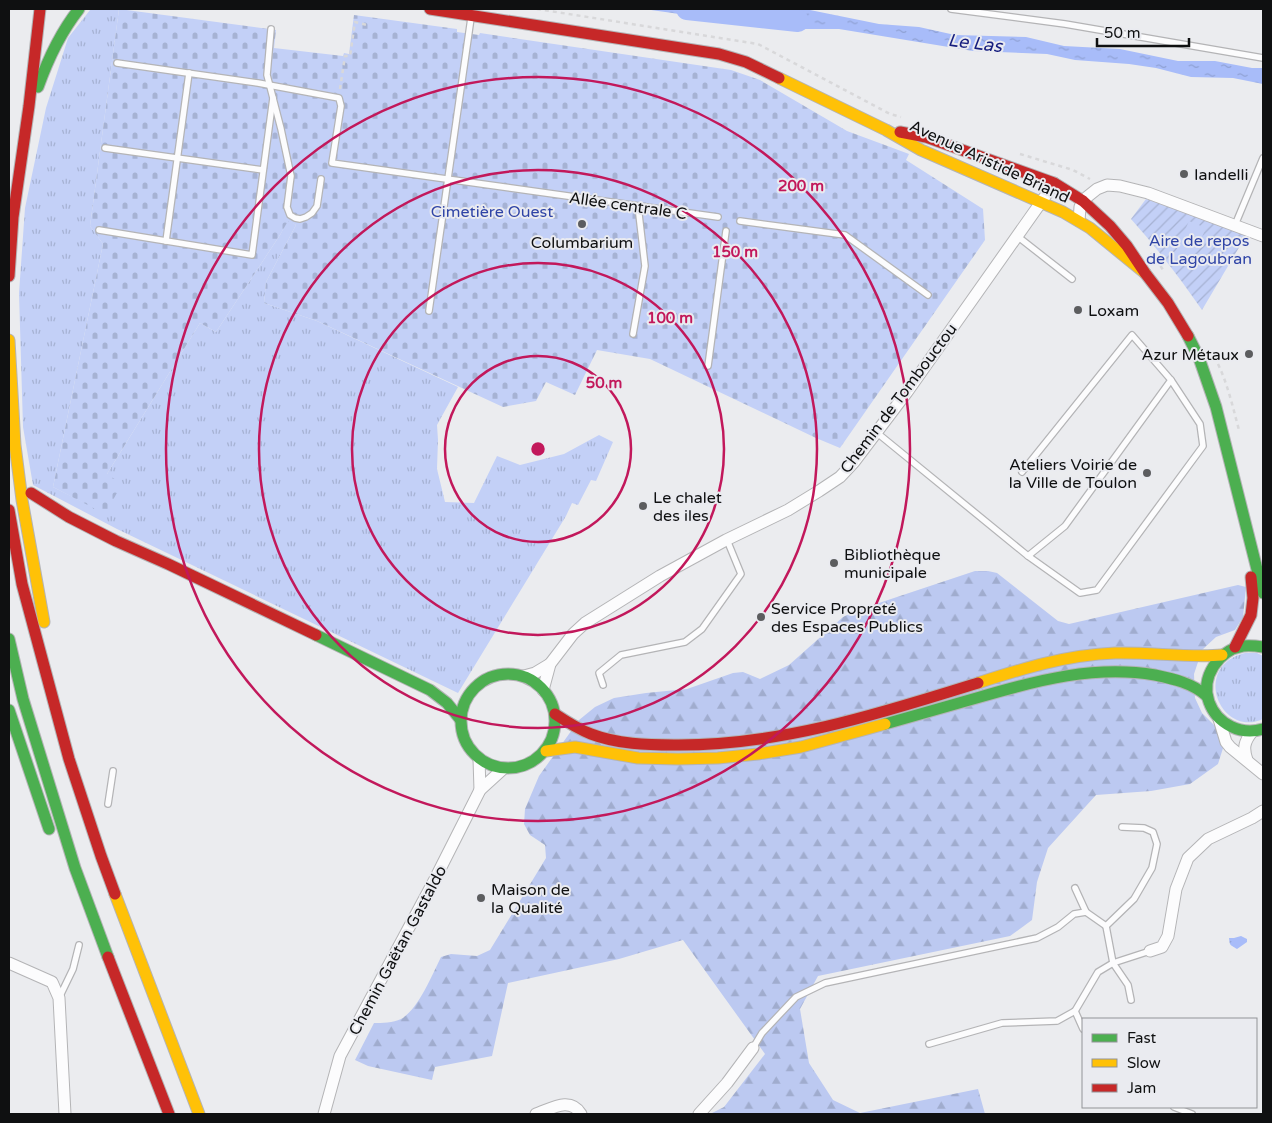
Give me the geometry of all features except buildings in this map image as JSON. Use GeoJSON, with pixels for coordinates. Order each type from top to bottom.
{"type":"FeatureCollection","features":[{"type":"Feature","properties":{"kind":"main road"},"geometry":{"type":"LineString","coordinates":[[9,276],[10,241],[40,9]]}},
{"type":"Feature","properties":{"kind":"main road"},"geometry":{"type":"LineString","coordinates":[[27,120],[41,77],[56,42],[67,22],[80,9]]}},
{"type":"Feature","properties":{"kind":"main road","name":"Avenue Aristide Briand"},"geometry":{"type":"LineString","coordinates":[[430,9],[718,54],[746,62],[886,130],[921,150],[1063,212],[1090,228],[1145,273]]}},
{"type":"Feature","properties":{"kind":"main road","name":"Avenue Aristide Briand"},"geometry":{"type":"LineString","coordinates":[[886,130],[926,138],[1054,183],[1083,201],[1110,226],[1127,246],[1145,273]]}},
{"type":"Feature","properties":{"kind":"main road"},"geometry":{"type":"LineString","coordinates":[[1145,273],[1168,303],[1199,358],[1216,407],[1263,592]]}},
{"type":"Feature","properties":{"kind":"main road"},"geometry":{"type":"LineString","coordinates":[[9,340],[15,445],[22,500],[69,759]]}},
{"type":"Feature","properties":{"kind":"main road"},"geometry":{"type":"LineString","coordinates":[[31,493],[68,517],[116,541],[168,564],[430,690],[445,699],[453,707],[460,719]]}},
{"type":"Feature","properties":{"kind":"main road"},"geometry":{"type":"LineString","coordinates":[[9,510],[22,584],[69,759],[101,856],[199,1114]]}},
{"type":"Feature","properties":{"kind":"main road"},"geometry":{"type":"LineString","coordinates":[[1235,647],[1251,614],[1253,598],[1248,537]]}},
{"type":"Feature","properties":{"kind":"main road"},"geometry":{"type":"LineString","coordinates":[[9,639],[23,699],[75,868],[169,1114]]}},
{"type":"Feature","properties":{"kind":"main road"},"geometry":{"type":"LineString","coordinates":[[1259,731],[1243,731],[1226,724],[1219,718],[1207,696],[1207,685],[1209,674],[1214,664],[1222,655],[1235,647],[1245,645],[1263,647]]}},
{"type":"Feature","properties":{"kind":"main road"},"geometry":{"type":"LineString","coordinates":[[555,714],[579,730],[620,742],[683,746],[755,741],[798,734],[846,722],[1066,658],[1102,654],[1143,653],[1182,656],[1222,655]]}},
{"type":"Feature","properties":{"kind":"main road"},"geometry":{"type":"LineString","coordinates":[[546,751],[575,747],[638,758],[678,759],[758,754],[801,747],[1028,683],[1066,675],[1142,673],[1176,679],[1200,690],[1207,696]]}},
{"type":"Feature","properties":{"kind":"main road"},"geometry":{"type":"LineString","coordinates":[[502,674],[524,676],[544,690],[551,701],[556,727],[552,740],[546,751],[527,766],[503,769],[491,766],[479,760],[465,742],[461,731],[460,719],[462,708],[466,698],[473,689],[491,677],[502,674]]}},
{"type":"Feature","properties":{"kind":"main road"},"geometry":{"type":"LineString","coordinates":[[9,710],[52,838]]}},
{"type":"Feature","properties":{"kind":"main road"},"geometry":{"type":"LineString","coordinates":[[78,908],[128,1008]]}},
{"type":"Feature","properties":{"kind":"street","name":"Chemin de Tombouctou"},"geometry":{"type":"LineString","coordinates":[[524,676],[535,673],[550,664],[572,634],[585,623],[660,576],[726,540],[788,510],[840,477],[854,462],[907,392],[1054,183]]}},
{"type":"Feature","properties":{"kind":"street"},"geometry":{"type":"LineString","coordinates":[[1079,221],[1080,207],[1083,201],[1097,189],[1108,185],[1148,193],[1263,236]]}},
{"type":"Feature","properties":{"kind":"street","name":"Chemin de Tombouctou"},"geometry":{"type":"LineString","coordinates":[[544,690],[550,664]]}},
{"type":"Feature","properties":{"kind":"street"},"geometry":{"type":"LineString","coordinates":[[1219,718],[1226,742],[1263,774]]}},
{"type":"Feature","properties":{"kind":"street"},"geometry":{"type":"LineString","coordinates":[[1247,760],[1244,751],[1245,740],[1259,731]]}},
{"type":"Feature","properties":{"kind":"street","name":"Chemin Gaëtan Gastaldo"},"geometry":{"type":"LineString","coordinates":[[479,760],[480,790]]}},
{"type":"Feature","properties":{"kind":"street","name":"Chemin Gaëtan Gastaldo"},"geometry":{"type":"LineString","coordinates":[[324,1114],[340,1056],[435,879],[480,790],[503,769]]}},
{"type":"Feature","properties":{"kind":"street"},"geometry":{"type":"LineString","coordinates":[[1150,951],[1162,947],[1168,936],[1176,889],[1188,858],[1208,839],[1263,811]]}},
{"type":"Feature","properties":{"kind":"street"},"geometry":{"type":"LineString","coordinates":[[9,963],[52,982],[59,998],[65,1114]]}},
{"type":"Feature","properties":{"kind":"street"},"geometry":{"type":"LineString","coordinates":[[699,1114],[727,1083],[753,1048]]}},
{"type":"Feature","properties":{"kind":"street"},"geometry":{"type":"LineString","coordinates":[[536,1114],[563,1104],[578,1108],[581,1114]]}},
{"type":"Feature","properties":{"kind":"lane"},"geometry":{"type":"LineString","coordinates":[[951,9],[1065,24],[1263,58]]}},
{"type":"Feature","properties":{"kind":"lane"},"geometry":{"type":"LineString","coordinates":[[430,312],[472,16]]}},
{"type":"Feature","properties":{"kind":"lane"},"geometry":{"type":"LineString","coordinates":[[271,29],[267,75],[291,176],[287,207],[290,215],[300,219],[312,213],[317,206],[322,179]]}},
{"type":"Feature","properties":{"kind":"lane"},"geometry":{"type":"LineString","coordinates":[[117,63],[269,85],[338,98]]}},
{"type":"Feature","properties":{"kind":"lane"},"geometry":{"type":"LineString","coordinates":[[166,241],[189,73]]}},
{"type":"Feature","properties":{"kind":"lane"},"geometry":{"type":"LineString","coordinates":[[98,230],[252,255],[273,98]]}},
{"type":"Feature","properties":{"kind":"lane","name":"Allée centrale C"},"geometry":{"type":"LineString","coordinates":[[338,98],[342,106],[332,163],[718,217]]}},
{"type":"Feature","properties":{"kind":"lane"},"geometry":{"type":"LineString","coordinates":[[106,148],[264,170]]}},
{"type":"Feature","properties":{"kind":"lane"},"geometry":{"type":"LineString","coordinates":[[1235,225],[1263,158]]}},
{"type":"Feature","properties":{"kind":"lane"},"geometry":{"type":"LineString","coordinates":[[633,334],[645,266],[638,206]]}},
{"type":"Feature","properties":{"kind":"lane"},"geometry":{"type":"LineString","coordinates":[[740,221],[845,235],[928,295]]}},
{"type":"Feature","properties":{"kind":"lane"},"geometry":{"type":"LineString","coordinates":[[708,366],[726,231]]}},
{"type":"Feature","properties":{"kind":"lane"},"geometry":{"type":"LineString","coordinates":[[1017,236],[1072,279]]}},
{"type":"Feature","properties":{"kind":"lane"},"geometry":{"type":"LineString","coordinates":[[876,432],[1028,556],[1080,593],[1096,590],[1203,446],[1200,424],[1171,380],[1132,335],[1022,472]]}},
{"type":"Feature","properties":{"kind":"lane"},"geometry":{"type":"LineString","coordinates":[[1028,556],[1066,526],[1171,380]]}},
{"type":"Feature","properties":{"kind":"lane"},"geometry":{"type":"LineString","coordinates":[[603,685],[599,673],[621,655],[686,642],[702,629],[741,574],[726,540]]}},
{"type":"Feature","properties":{"kind":"lane"},"geometry":{"type":"LineString","coordinates":[[108,804],[113,771]]}},
{"type":"Feature","properties":{"kind":"lane"},"geometry":{"type":"LineString","coordinates":[[1106,926],[1134,898],[1152,868],[1157,844],[1153,832],[1144,828],[1122,827]]}},
{"type":"Feature","properties":{"kind":"lane"},"geometry":{"type":"LineString","coordinates":[[1075,888],[1086,912],[1106,926],[1113,963],[1128,985],[1131,1000]]}},
{"type":"Feature","properties":{"kind":"lane"},"geometry":{"type":"LineString","coordinates":[[753,1048],[762,1033],[796,997],[825,983],[1037,938],[1074,914],[1086,912]]}},
{"type":"Feature","properties":{"kind":"lane"},"geometry":{"type":"LineString","coordinates":[[59,998],[74,969],[79,945]]}},
{"type":"Feature","properties":{"kind":"lane"},"geometry":{"type":"LineString","coordinates":[[929,1044],[1002,1023],[1057,1020],[1075,1011],[1098,972],[1113,963],[1150,951]]}},
{"type":"Feature","properties":{"kind":"lane"},"geometry":{"type":"LineString","coordinates":[[1075,1011],[1082,1027]]}},
{"type":"Feature","properties":{"kind":"lane"},"geometry":{"type":"LineString","coordinates":[[1177,1108],[1192,1114]]}},
{"type":"Feature","properties":{"kind":"path"},"geometry":{"type":"LineString","coordinates":[[537,9],[758,44],[890,114],[908,119]]}},
{"type":"Feature","properties":{"kind":"path"},"geometry":{"type":"LineString","coordinates":[[338,98],[345,56],[350,56],[355,22],[367,25]]}},
{"type":"Feature","properties":{"kind":"path"},"geometry":{"type":"LineString","coordinates":[[1018,153],[1073,170],[1088,178],[1097,189]]}},
{"type":"Feature","properties":{"kind":"path"},"geometry":{"type":"LineString","coordinates":[[1147,248],[1167,276]]}},
{"type":"Feature","properties":{"kind":"path"},"geometry":{"type":"LineString","coordinates":[[1216,359],[1232,403],[1239,431]]}},
{"type":"Feature","properties":{"kind":"green space"},"geometry":{"type":"Polygon","coordinates":[[[119,9],[90,226],[103,244],[53,487],[105,513],[107,474],[200,323],[216,332],[288,220],[296,225],[266,282],[264,303],[317,321],[458,387],[437,425],[437,469],[445,502],[474,503],[497,456],[520,465],[564,454],[599,435],[613,442],[596,481],[591,480],[578,505],[572,503],[566,516],[458,693],[117,529],[33,485],[23,427],[19,293],[25,208],[46,108],[68,38],[90,10],[119,9]]]}},
{"type":"Feature","properties":{"kind":"green space","name":"Cimetière Ouest"},"geometry":{"type":"Polygon","coordinates":[[[119,9],[276,30],[274,48],[343,56],[344,53],[349,54],[354,15],[457,29],[457,32],[479,35],[480,33],[731,70],[760,80],[847,131],[909,154],[906,160],[983,209],[985,240],[840,448],[650,359],[597,350],[575,395],[546,382],[536,401],[503,407],[317,321],[264,303],[266,282],[296,225],[288,221],[216,332],[200,323],[107,474],[122,484],[105,514],[53,487],[103,244],[90,226],[119,9]]]}},
{"type":"Feature","properties":{"kind":"green space","name":"Aire de repos de Lagoubran"},"geometry":{"type":"Polygon","coordinates":[[[1146,199],[1215,221],[1247,234],[1202,310],[1168,263],[1131,219],[1146,199]]]}},
{"type":"Feature","properties":{"kind":"green space"},"geometry":{"type":"Polygon","coordinates":[[[1189,221],[1206,228],[1189,266],[1173,258],[1189,221]]]}},
{"type":"Feature","properties":{"kind":"green space"},"geometry":{"type":"Polygon","coordinates":[[[975,571],[997,573],[1058,621],[1069,624],[1238,585],[1246,587],[1243,617],[1235,630],[1216,637],[1202,650],[1194,674],[1195,698],[1202,713],[1221,732],[1224,745],[1218,764],[1190,784],[1151,791],[1096,795],[1048,848],[1037,882],[1032,920],[1010,936],[818,976],[800,1009],[809,1063],[833,1100],[860,1113],[978,1089],[985,1114],[710,1114],[724,1107],[765,1054],[683,940],[619,959],[508,983],[492,1056],[435,1067],[432,1080],[368,1066],[355,1060],[374,1023],[401,1019],[413,1008],[441,957],[451,954],[477,956],[490,950],[546,858],[545,845],[530,835],[524,824],[525,809],[539,776],[579,720],[595,707],[614,698],[687,689],[733,673],[743,672],[760,679],[789,665],[843,617],[855,611],[975,571]]]}},
{"type":"Feature","properties":{"kind":"green space"},"geometry":{"type":"Polygon","coordinates":[[[1245,653],[1257,653],[1263,656],[1263,719],[1249,722],[1237,720],[1226,713],[1219,702],[1216,690],[1217,678],[1222,666],[1235,656],[1245,653]]]}},
{"type":"Feature","properties":{"kind":"water"},"geometry":{"type":"Polygon","coordinates":[[[644,9],[725,9],[757,12],[756,25],[672,13],[644,9]]]}},
{"type":"Feature","properties":{"kind":"water"},"geometry":{"type":"Polygon","coordinates":[[[770,10],[810,10],[879,24],[919,27],[955,35],[1026,37],[1064,46],[1120,49],[1178,61],[1215,61],[1252,68],[1263,68],[1263,84],[1233,78],[1191,77],[1156,68],[1075,60],[1047,54],[973,51],[839,29],[805,29],[768,25],[770,10]]]}},
{"type":"Feature","properties":{"kind":"water"},"geometry":{"type":"Polygon","coordinates":[[[1241,936],[1247,939],[1247,942],[1237,949],[1231,945],[1229,938],[1241,936]]]}},
{"type":"Feature","properties":{"kind":"waterway","name":"Le Las"},"geometry":{"type":"LineString","coordinates":[[687,9],[798,21]]}},
{"type":"Feature","properties":{"kind":"traffic: fast"},"geometry":{"type":"LineString","coordinates":[[38,87],[55,46],[79,9]]}},
{"type":"Feature","properties":{"kind":"traffic: fast"},"geometry":{"type":"LineString","coordinates":[[1188,336],[1199,358],[1216,407],[1263,593]]}},
{"type":"Feature","properties":{"kind":"traffic: fast"},"geometry":{"type":"LineString","coordinates":[[316,635],[430,690],[447,703],[460,719]]}},
{"type":"Feature","properties":{"kind":"traffic: fast"},"geometry":{"type":"LineString","coordinates":[[9,639],[23,699],[75,868],[108,957]]}},
{"type":"Feature","properties":{"kind":"traffic: fast"},"geometry":{"type":"LineString","coordinates":[[1263,647],[1243,646],[1226,653],[1214,666],[1209,674],[1207,683],[1209,702],[1213,710],[1224,722],[1246,731],[1263,729]]}},
{"type":"Feature","properties":{"kind":"traffic: fast"},"geometry":{"type":"LineString","coordinates":[[885,724],[1023,685],[1089,673],[1133,672],[1155,675],[1189,685],[1207,696]]}},
{"type":"Feature","properties":{"kind":"traffic: fast"},"geometry":{"type":"LineString","coordinates":[[499,674],[517,674],[542,687],[552,703],[555,721],[552,739],[542,755],[517,768],[499,768],[474,755],[461,730],[461,712],[474,687],[499,674]]}},
{"type":"Feature","properties":{"kind":"traffic: fast"},"geometry":{"type":"LineString","coordinates":[[9,710],[49,829]]}},
{"type":"Feature","properties":{"kind":"traffic: slow"},"geometry":{"type":"LineString","coordinates":[[779,78],[886,130],[921,150],[1063,212],[1090,228],[1145,273]]}},
{"type":"Feature","properties":{"kind":"traffic: slow"},"geometry":{"type":"LineString","coordinates":[[9,340],[15,445],[22,500],[44,622]]}},
{"type":"Feature","properties":{"kind":"traffic: slow"},"geometry":{"type":"LineString","coordinates":[[978,683],[1046,663],[1097,654],[1222,655]]}},
{"type":"Feature","properties":{"kind":"traffic: slow"},"geometry":{"type":"LineString","coordinates":[[546,751],[575,747],[638,758],[718,758],[801,747],[885,724]]}},
{"type":"Feature","properties":{"kind":"traffic: slow"},"geometry":{"type":"LineString","coordinates":[[115,894],[199,1114]]}},
{"type":"Feature","properties":{"kind":"traffic: jam"},"geometry":{"type":"LineString","coordinates":[[9,276],[13,217],[29,106],[40,9]]}},
{"type":"Feature","properties":{"kind":"traffic: jam"},"geometry":{"type":"LineString","coordinates":[[430,9],[719,54],[746,62],[779,78]]}},
{"type":"Feature","properties":{"kind":"traffic: jam"},"geometry":{"type":"LineString","coordinates":[[900,132],[926,137],[1054,183],[1083,201],[1110,226],[1127,246],[1168,303],[1188,336]]}},
{"type":"Feature","properties":{"kind":"traffic: jam"},"geometry":{"type":"LineString","coordinates":[[31,493],[69,517],[116,541],[316,635]]}},
{"type":"Feature","properties":{"kind":"traffic: jam"},"geometry":{"type":"LineString","coordinates":[[9,510],[22,584],[69,759],[115,894]]}},
{"type":"Feature","properties":{"kind":"traffic: jam"},"geometry":{"type":"LineString","coordinates":[[1235,647],[1251,615],[1253,598],[1251,577]]}},
{"type":"Feature","properties":{"kind":"traffic: jam"},"geometry":{"type":"LineString","coordinates":[[555,714],[586,732],[611,740],[653,745],[713,744],[752,740],[828,726],[866,717],[978,683]]}},
{"type":"Feature","properties":{"kind":"traffic: jam"},"geometry":{"type":"LineString","coordinates":[[108,957],[169,1114]]}},
{"type":"Feature","properties":{"kind":"place","name":"Iandelli"},"geometry":{"type":"Point","coordinates":[1184,174]}},
{"type":"Feature","properties":{"kind":"place","name":"Columbarium"},"geometry":{"type":"Point","coordinates":[582,224]}},
{"type":"Feature","properties":{"kind":"place","name":"Loxam"},"geometry":{"type":"Point","coordinates":[1078,310]}},
{"type":"Feature","properties":{"kind":"place","name":"Azur Métaux"},"geometry":{"type":"Point","coordinates":[1249,354]}},
{"type":"Feature","properties":{"kind":"place","name":"Ateliers Voirie de la Ville de Toulon"},"geometry":{"type":"Point","coordinates":[1147,473]}},
{"type":"Feature","properties":{"kind":"place","name":"Le chalet des iles"},"geometry":{"type":"Point","coordinates":[643,506]}},
{"type":"Feature","properties":{"kind":"place","name":"Bibliothèque municipale"},"geometry":{"type":"Point","coordinates":[834,563]}},
{"type":"Feature","properties":{"kind":"place","name":"Service Propreté des Espaces Publics"},"geometry":{"type":"Point","coordinates":[761,617]}},
{"type":"Feature","properties":{"kind":"place","name":"Maison de la Qualité"},"geometry":{"type":"Point","coordinates":[481,898]}}]}
